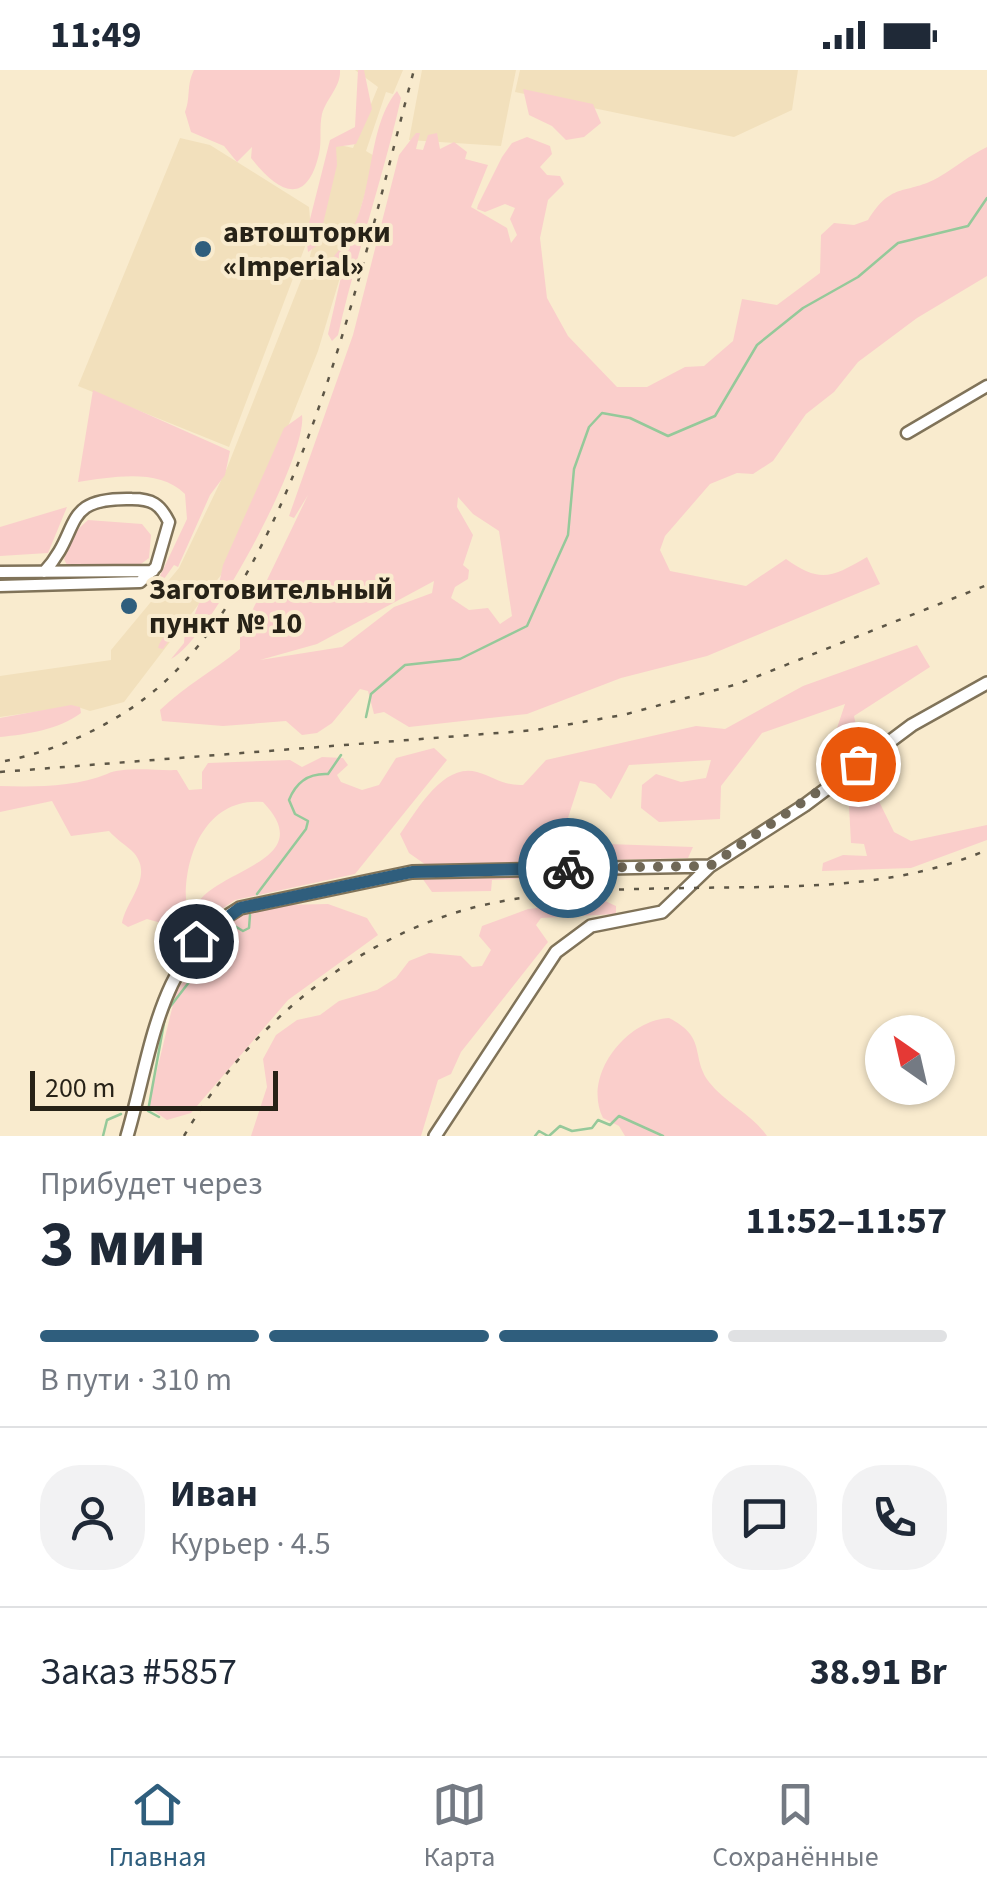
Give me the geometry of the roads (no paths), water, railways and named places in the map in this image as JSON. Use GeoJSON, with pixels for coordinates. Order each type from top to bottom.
{"type":"FeatureCollection","features":[{"type":"Feature","properties":{"kind":"street"},"geometry":{"type":"LineString","coordinates":[[907,433],[987,386]]}},
{"type":"Feature","properties":{"kind":"street"},"geometry":{"type":"LineString","coordinates":[[0,586],[140,582],[153,571],[167,541],[169,522],[162,509],[149,499],[100,498],[77,515],[44,572]]}},
{"type":"Feature","properties":{"kind":"street"},"geometry":{"type":"LineString","coordinates":[[0,572],[153,571]]}},
{"type":"Feature","properties":{"kind":"street"},"geometry":{"type":"LineString","coordinates":[[435,1136],[556,952],[591,926],[662,912],[710,866],[806,804],[912,724],[987,683]]}},
{"type":"Feature","properties":{"kind":"street"},"geometry":{"type":"LineString","coordinates":[[126,1136],[177,968],[206,932],[240,908],[412,872],[710,866]]}},
{"type":"Feature","properties":{"kind":"waterway"},"geometry":{"type":"LineString","coordinates":[[366,717],[371,694],[405,665],[460,659],[527,626],[568,535],[574,469],[589,427],[602,413],[630,418],[668,436],[715,416],[757,345],[803,308],[858,277],[898,243],[968,226],[987,198]]}},
{"type":"Feature","properties":{"kind":"waterway"},"geometry":{"type":"LineString","coordinates":[[257,894],[306,829],[308,821],[295,814],[289,800],[292,794],[309,777],[328,774],[341,755]]}},
{"type":"Feature","properties":{"kind":"waterway"},"geometry":{"type":"LineString","coordinates":[[228,922],[243,931],[249,928],[250,915]]}},
{"type":"Feature","properties":{"kind":"waterway"},"geometry":{"type":"LineString","coordinates":[[203,945],[214,946],[230,937],[223,927]]}},
{"type":"Feature","properties":{"kind":"waterway"},"geometry":{"type":"LineString","coordinates":[[159,1117],[148,1111],[166,1012],[203,964],[196,952]]}},
{"type":"Feature","properties":{"kind":"waterway"},"geometry":{"type":"LineString","coordinates":[[103,1136],[107,1120],[121,1114]]}},
{"type":"Feature","properties":{"kind":"waterway"},"geometry":{"type":"LineString","coordinates":[[549,1136],[560,1126],[572,1131],[592,1128],[598,1120],[610,1125],[619,1116],[663,1136]]}},
{"type":"Feature","properties":{"kind":"waterway"},"geometry":{"type":"LineString","coordinates":[[535,1136],[539,1131],[548,1136]]}},
{"type":"Feature","properties":{"kind":"railway"},"geometry":{"type":"LineString","coordinates":[[5,761],[47,750],[87,733],[144,699],[210,631],[253,562],[290,484],[322,399],[350,311],[414,70]]}},
{"type":"Feature","properties":{"kind":"railway"},"geometry":{"type":"LineString","coordinates":[[0,772],[536,730],[623,715],[738,684],[987,585]]}},
{"type":"Feature","properties":{"kind":"railway"},"geometry":{"type":"LineString","coordinates":[[184,1136],[242,1055],[278,1018],[358,957],[403,933],[450,915],[498,902],[569,893],[877,880],[951,863],[987,850]]}},
{"type":"Feature","properties":{"kind":"place","name":"автошторки «Imperial»"},"geometry":{"type":"Point","coordinates":[203,249]}},
{"type":"Feature","properties":{"kind":"place","name":"Заготовительный пункт № 10"},"geometry":{"type":"Point","coordinates":[129,606]}}]}
